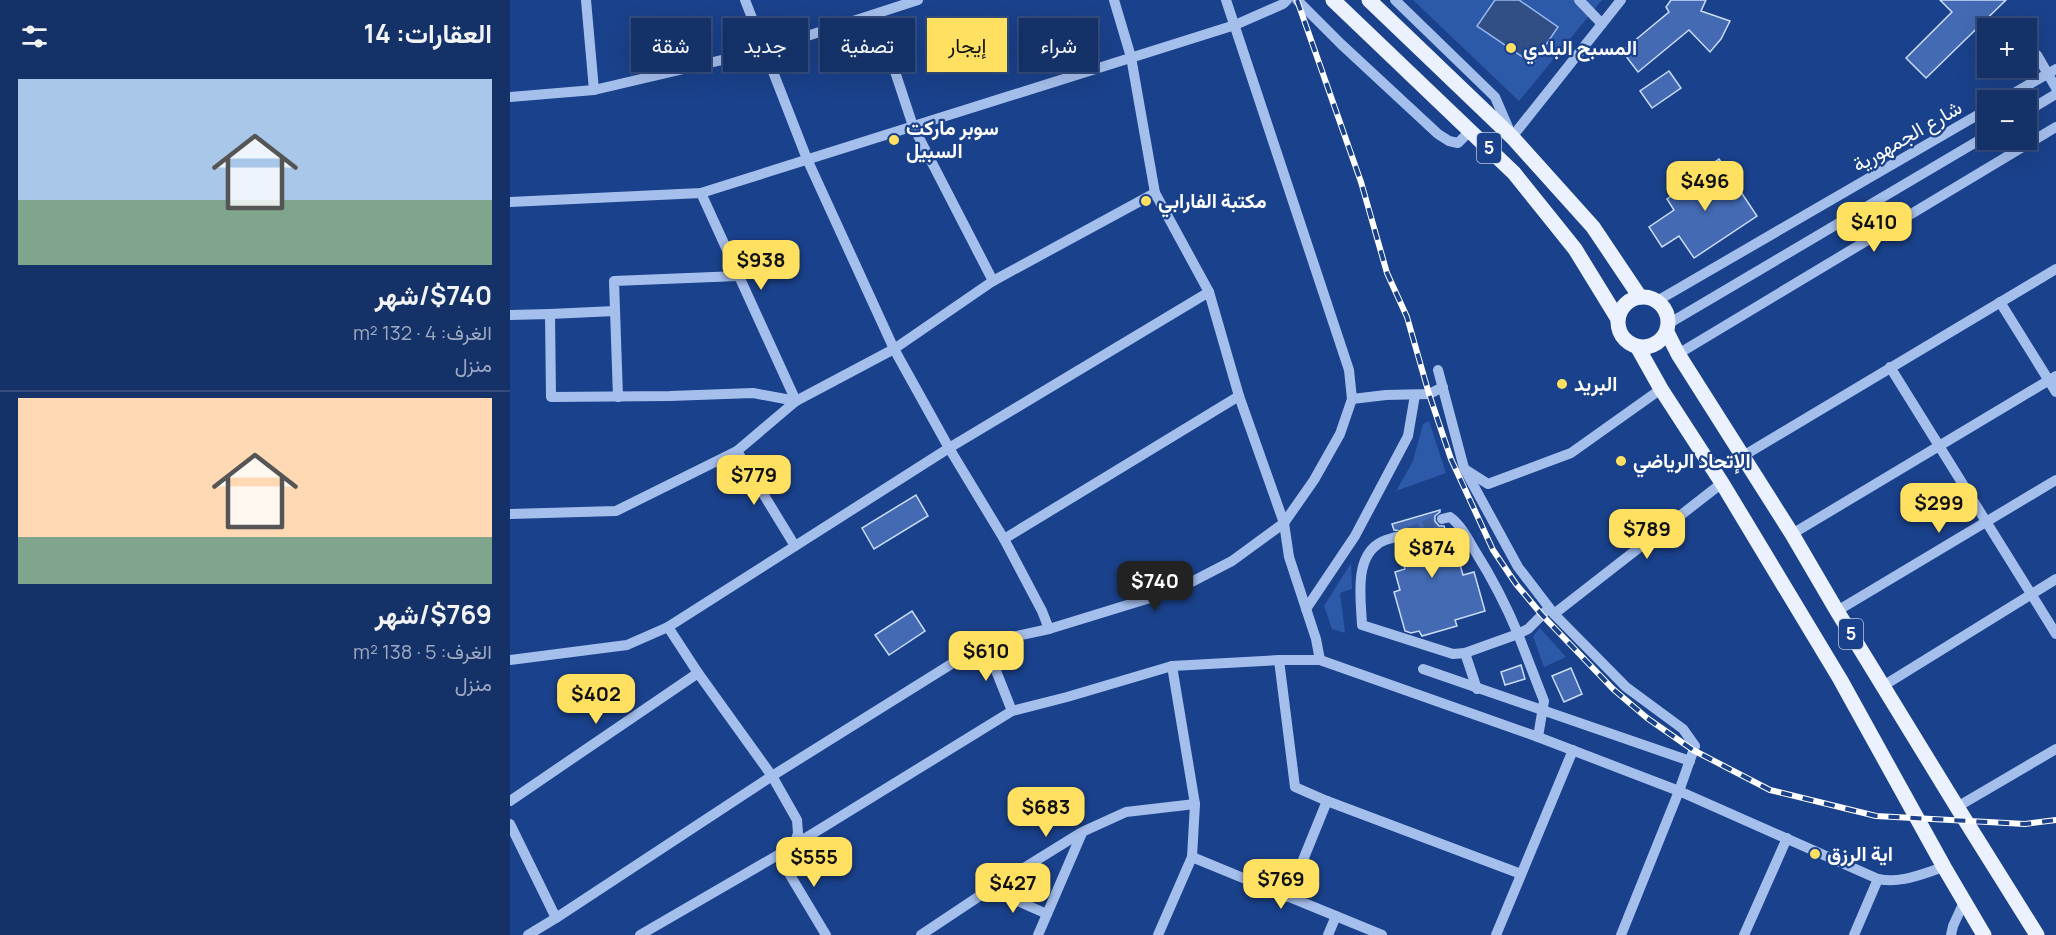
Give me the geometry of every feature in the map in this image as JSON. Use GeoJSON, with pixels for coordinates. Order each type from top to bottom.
{"type":"FeatureCollection","features":[{"type":"Feature","properties":{"kind":"main road","name":"5"},"geometry":{"type":"LineString","coordinates":[[1333,0],[1514,173],[1575,249],[1618,320]]}},
{"type":"Feature","properties":{"kind":"main road","name":"5"},"geometry":{"type":"LineString","coordinates":[[1369,0],[1512,137],[1593,227],[1640,297]]}},
{"type":"Feature","properties":{"kind":"main road"},"geometry":{"type":"LineString","coordinates":[[1640,297],[1657,301],[1667,315],[1667,328],[1658,343],[1652,346],[1638,348],[1631,345],[1620,334],[1618,320],[1625,304],[1640,297]]}},
{"type":"Feature","properties":{"kind":"main road","name":"5"},"geometry":{"type":"LineString","coordinates":[[1667,328],[1678,354],[1792,534],[2037,935]]}},
{"type":"Feature","properties":{"kind":"main road","name":"5"},"geometry":{"type":"LineString","coordinates":[[1638,348],[1660,388],[1722,483],[1840,679],[1984,935]]}},
{"type":"Feature","properties":{"kind":"street"},"geometry":{"type":"LineString","coordinates":[[586,0],[594,90]]}},
{"type":"Feature","properties":{"kind":"street"},"geometry":{"type":"LineString","coordinates":[[745,0],[752,18]]}},
{"type":"Feature","properties":{"kind":"street"},"geometry":{"type":"LineString","coordinates":[[808,36],[918,0]]}},
{"type":"Feature","properties":{"kind":"street"},"geometry":{"type":"LineString","coordinates":[[1114,0],[1131,57],[1155,193],[1209,292],[1239,396],[1284,523],[1289,557],[1316,639],[1320,660]]}},
{"type":"Feature","properties":{"kind":"street"},"geometry":{"type":"LineString","coordinates":[[528,935],[772,776],[985,643],[1048,629],[1176,590],[1232,561],[1284,523],[1314,480],[1340,434],[1352,399],[1349,370],[1226,0]]}},
{"type":"Feature","properties":{"kind":"street"},"geometry":{"type":"LineString","coordinates":[[1297,0],[1438,134],[1449,141],[1458,143],[1471,130]]}},
{"type":"Feature","properties":{"kind":"street"},"geometry":{"type":"LineString","coordinates":[[1395,0],[1495,97],[1512,137],[1621,0]]}},
{"type":"Feature","properties":{"kind":"street"},"geometry":{"type":"LineString","coordinates":[[1579,0],[1602,24]]}},
{"type":"Feature","properties":{"kind":"street"},"geometry":{"type":"LineString","coordinates":[[510,202],[701,193],[1235,25],[1284,1]]}},
{"type":"Feature","properties":{"kind":"street"},"geometry":{"type":"LineString","coordinates":[[876,14],[913,126],[993,281]]}},
{"type":"Feature","properties":{"kind":"street"},"geometry":{"type":"LineString","coordinates":[[2037,55],[2052,71],[2056,88]]}},
{"type":"Feature","properties":{"kind":"street"},"geometry":{"type":"LineString","coordinates":[[510,97],[594,90],[723,60]]}},
{"type":"Feature","properties":{"kind":"street"},"geometry":{"type":"LineString","coordinates":[[2019,90],[2052,71]]}},
{"type":"Feature","properties":{"kind":"street"},"geometry":{"type":"LineString","coordinates":[[773,72],[807,159],[894,349],[1004,539],[1042,611],[1048,629]]}},
{"type":"Feature","properties":{"kind":"street"},"geometry":{"type":"LineString","coordinates":[[2037,105],[2056,94]]}},
{"type":"Feature","properties":{"kind":"street","name":"شارع الجمهورية"},"geometry":{"type":"LineString","coordinates":[[1657,301],[1977,115]]}},
{"type":"Feature","properties":{"kind":"street"},"geometry":{"type":"LineString","coordinates":[[1678,354],[2056,127]]}},
{"type":"Feature","properties":{"kind":"street","name":"شارع الجمهورية"},"geometry":{"type":"LineString","coordinates":[[1667,328],[1977,142]]}},
{"type":"Feature","properties":{"kind":"street"},"geometry":{"type":"LineString","coordinates":[[701,193],[796,401]]}},
{"type":"Feature","properties":{"kind":"street"},"geometry":{"type":"LineString","coordinates":[[510,514],[616,511],[736,451],[796,401],[894,349],[993,281],[1155,193]]}},
{"type":"Feature","properties":{"kind":"street"},"geometry":{"type":"LineString","coordinates":[[1743,456],[2056,269]]}},
{"type":"Feature","properties":{"kind":"street"},"geometry":{"type":"LineString","coordinates":[[618,397],[614,281],[738,276]]}},
{"type":"Feature","properties":{"kind":"street"},"geometry":{"type":"LineString","coordinates":[[510,660],[627,645],[668,627],[950,448],[1209,292]]}},
{"type":"Feature","properties":{"kind":"street"},"geometry":{"type":"LineString","coordinates":[[2000,302],[2052,378],[2056,392]]}},
{"type":"Feature","properties":{"kind":"street"},"geometry":{"type":"LineString","coordinates":[[510,315],[615,311]]}},
{"type":"Feature","properties":{"kind":"street"},"geometry":{"type":"LineString","coordinates":[[550,314],[551,397],[753,393],[796,401]]}},
{"type":"Feature","properties":{"kind":"street"},"geometry":{"type":"LineString","coordinates":[[1890,367],[2056,634]]}},
{"type":"Feature","properties":{"kind":"street"},"geometry":{"type":"LineString","coordinates":[[1438,370],[1464,468],[1518,567],[1551,611],[1626,687],[1683,729],[1695,746],[1679,792],[1621,935]]}},
{"type":"Feature","properties":{"kind":"street"},"geometry":{"type":"LineString","coordinates":[[1792,534],[2052,378]]}},
{"type":"Feature","properties":{"kind":"street"},"geometry":{"type":"LineString","coordinates":[[1352,399],[1429,394],[1443,387]]}},
{"type":"Feature","properties":{"kind":"street"},"geometry":{"type":"LineString","coordinates":[[1464,468],[1488,484],[1572,453],[1660,388]]}},
{"type":"Feature","properties":{"kind":"street"},"geometry":{"type":"LineString","coordinates":[[1306,609],[1355,537],[1408,436],[1415,395]]}},
{"type":"Feature","properties":{"kind":"street"},"geometry":{"type":"LineString","coordinates":[[1004,539],[1239,396]]}},
{"type":"Feature","properties":{"kind":"street"},"geometry":{"type":"LineString","coordinates":[[736,451],[795,546]]}},
{"type":"Feature","properties":{"kind":"street"},"geometry":{"type":"LineString","coordinates":[[1837,611],[2056,480]]}},
{"type":"Feature","properties":{"kind":"street"},"geometry":{"type":"LineString","coordinates":[[1396,537],[1378,543],[1365,556],[1360,586],[1362,625],[1453,654],[1465,653],[1528,629],[1722,483]]}},
{"type":"Feature","properties":{"kind":"street"},"geometry":{"type":"LineString","coordinates":[[1442,519],[1450,517],[1456,521],[1501,593],[1544,701],[1538,737]]}},
{"type":"Feature","properties":{"kind":"street"},"geometry":{"type":"LineString","coordinates":[[1883,686],[2056,579]]}},
{"type":"Feature","properties":{"kind":"street"},"geometry":{"type":"LineString","coordinates":[[668,627],[772,776],[797,820],[798,833],[795,843]]}},
{"type":"Feature","properties":{"kind":"street"},"geometry":{"type":"LineString","coordinates":[[985,643],[1012,711]]}},
{"type":"Feature","properties":{"kind":"street"},"geometry":{"type":"LineString","coordinates":[[1465,653],[1478,689]]}},
{"type":"Feature","properties":{"kind":"street"},"geometry":{"type":"LineString","coordinates":[[640,935],[778,855],[1012,711],[1172,666],[1280,660],[1320,660],[1538,737],[1679,792],[1878,879],[1891,882],[1909,879],[1944,867]]}},
{"type":"Feature","properties":{"kind":"street"},"geometry":{"type":"LineString","coordinates":[[1280,660],[1295,787],[1521,874]]}},
{"type":"Feature","properties":{"kind":"street"},"geometry":{"type":"LineString","coordinates":[[1158,935],[1192,857],[1195,804],[1172,666]]}},
{"type":"Feature","properties":{"kind":"street"},"geometry":{"type":"LineString","coordinates":[[1423,669],[1690,761]]}},
{"type":"Feature","properties":{"kind":"street"},"geometry":{"type":"LineString","coordinates":[[510,801],[698,673]]}},
{"type":"Feature","properties":{"kind":"street"},"geometry":{"type":"LineString","coordinates":[[1957,807],[2056,749]]}},
{"type":"Feature","properties":{"kind":"street"},"geometry":{"type":"LineString","coordinates":[[1496,935],[1573,750]]}},
{"type":"Feature","properties":{"kind":"street"},"geometry":{"type":"LineString","coordinates":[[1288,897],[1328,801]]}},
{"type":"Feature","properties":{"kind":"street"},"geometry":{"type":"LineString","coordinates":[[921,935],[1083,832],[1126,812],[1195,804]]}},
{"type":"Feature","properties":{"kind":"street"},"geometry":{"type":"LineString","coordinates":[[510,824],[556,918]]}},
{"type":"Feature","properties":{"kind":"street"},"geometry":{"type":"LineString","coordinates":[[1038,935],[1083,832]]}},
{"type":"Feature","properties":{"kind":"street"},"geometry":{"type":"LineString","coordinates":[[1744,935],[1787,838]]}},
{"type":"Feature","properties":{"kind":"street"},"geometry":{"type":"LineString","coordinates":[[778,855],[826,935]]}},
{"type":"Feature","properties":{"kind":"street"},"geometry":{"type":"LineString","coordinates":[[1192,857],[1382,935]]}},
{"type":"Feature","properties":{"kind":"street"},"geometry":{"type":"LineString","coordinates":[[1854,935],[1878,879]]}},
{"type":"Feature","properties":{"kind":"street"},"geometry":{"type":"LineString","coordinates":[[990,889],[1047,914]]}},
{"type":"Feature","properties":{"kind":"street"},"geometry":{"type":"LineString","coordinates":[[1951,935],[1964,902]]}},
{"type":"Feature","properties":{"kind":"street"},"geometry":{"type":"LineString","coordinates":[[1328,935],[1336,916]]}},
{"type":"Feature","properties":{"kind":"shaded area"},"geometry":{"type":"Polygon","coordinates":[[[1413,0],[1602,0],[1519,101],[1413,0]]]}},
{"type":"Feature","properties":{"kind":"shaded area"},"geometry":{"type":"Polygon","coordinates":[[[1495,0],[1519,0],[1558,27],[1533,64],[1477,26],[1495,0]]]}},
{"type":"Feature","properties":{"kind":"shaded area"},"geometry":{"type":"Polygon","coordinates":[[[1429,421],[1446,473],[1396,491],[1413,461],[1423,424],[1429,421]]]}},
{"type":"Feature","properties":{"kind":"shaded area"},"geometry":{"type":"Polygon","coordinates":[[[1351,563],[1352,589],[1340,593],[1345,633],[1332,629],[1324,606],[1351,563]]]}},
{"type":"Feature","properties":{"kind":"shaded area"},"geometry":{"type":"Polygon","coordinates":[[[1540,628],[1566,657],[1544,667],[1533,636],[1540,628]]]}},
{"type":"Feature","properties":{"kind":"building"},"geometry":{"type":"Polygon","coordinates":[[[1671,0],[1706,0],[1701,11],[1730,21],[1721,39],[1710,52],[1689,30],[1638,72],[1622,51],[1669,12],[1666,7],[1671,0]]]}},
{"type":"Feature","properties":{"kind":"building"},"geometry":{"type":"Polygon","coordinates":[[[1940,0],[2006,0],[1988,18],[1977,18],[1977,28],[1926,78],[1906,58],[1952,12],[1940,0]]]}},
{"type":"Feature","properties":{"kind":"building"},"geometry":{"type":"Polygon","coordinates":[[[1669,71],[1681,88],[1652,108],[1640,91],[1669,71]]]}},
{"type":"Feature","properties":{"kind":"building"},"geometry":{"type":"Polygon","coordinates":[[[1719,159],[1757,216],[1694,258],[1679,236],[1662,247],[1649,227],[1674,210],[1667,199],[1710,170],[1708,167],[1719,159]]]}},
{"type":"Feature","properties":{"kind":"building"},"geometry":{"type":"Polygon","coordinates":[[[916,495],[928,516],[874,549],[862,528],[916,495]]]}},
{"type":"Feature","properties":{"kind":"building"},"geometry":{"type":"Polygon","coordinates":[[[1440,510],[1435,516],[1435,521],[1439,526],[1444,526],[1453,555],[1457,554],[1463,575],[1474,572],[1485,611],[1455,620],[1457,626],[1422,636],[1419,631],[1411,633],[1405,631],[1394,592],[1400,590],[1395,572],[1405,569],[1398,544],[1402,542],[1403,535],[1401,531],[1394,530],[1392,524],[1440,510]]]}},
{"type":"Feature","properties":{"kind":"building"},"geometry":{"type":"Polygon","coordinates":[[[912,611],[925,631],[889,655],[875,635],[912,611]]]}},
{"type":"Feature","properties":{"kind":"building"},"geometry":{"type":"Polygon","coordinates":[[[1521,665],[1525,679],[1505,685],[1501,672],[1521,665]]]}},
{"type":"Feature","properties":{"kind":"building"},"geometry":{"type":"Polygon","coordinates":[[[1571,668],[1582,694],[1564,702],[1552,676],[1571,668]]]}},
{"type":"Feature","properties":{"kind":"tunnel"},"geometry":{"type":"LineString","coordinates":[[1396,537],[1442,519]]}},
{"type":"Feature","properties":{"kind":"railway"},"geometry":{"type":"LineString","coordinates":[[1297,0],[1361,182],[1387,273],[1407,317],[1451,459],[1493,550],[1516,584],[1542,615],[1613,689],[1647,718],[1693,750],[1770,790],[1876,816],[2025,824],[2056,820]]}},
{"type":"Feature","properties":{"kind":"place","name":"المسبح البلدي"},"geometry":{"type":"Point","coordinates":[1511,48]}},
{"type":"Feature","properties":{"kind":"place","name":"سوبر ماركت السبيل"},"geometry":{"type":"Point","coordinates":[894,140]}},
{"type":"Feature","properties":{"kind":"place","name":"مكتبة الفارابي"},"geometry":{"type":"Point","coordinates":[1146,201]}},
{"type":"Feature","properties":{"kind":"place","name":"البريد"},"geometry":{"type":"Point","coordinates":[1562,384]}},
{"type":"Feature","properties":{"kind":"place","name":"الإتحاد الرياضي"},"geometry":{"type":"Point","coordinates":[1621,461]}},
{"type":"Feature","properties":{"kind":"place","name":"اية الرزق"},"geometry":{"type":"Point","coordinates":[1815,854]}}]}
